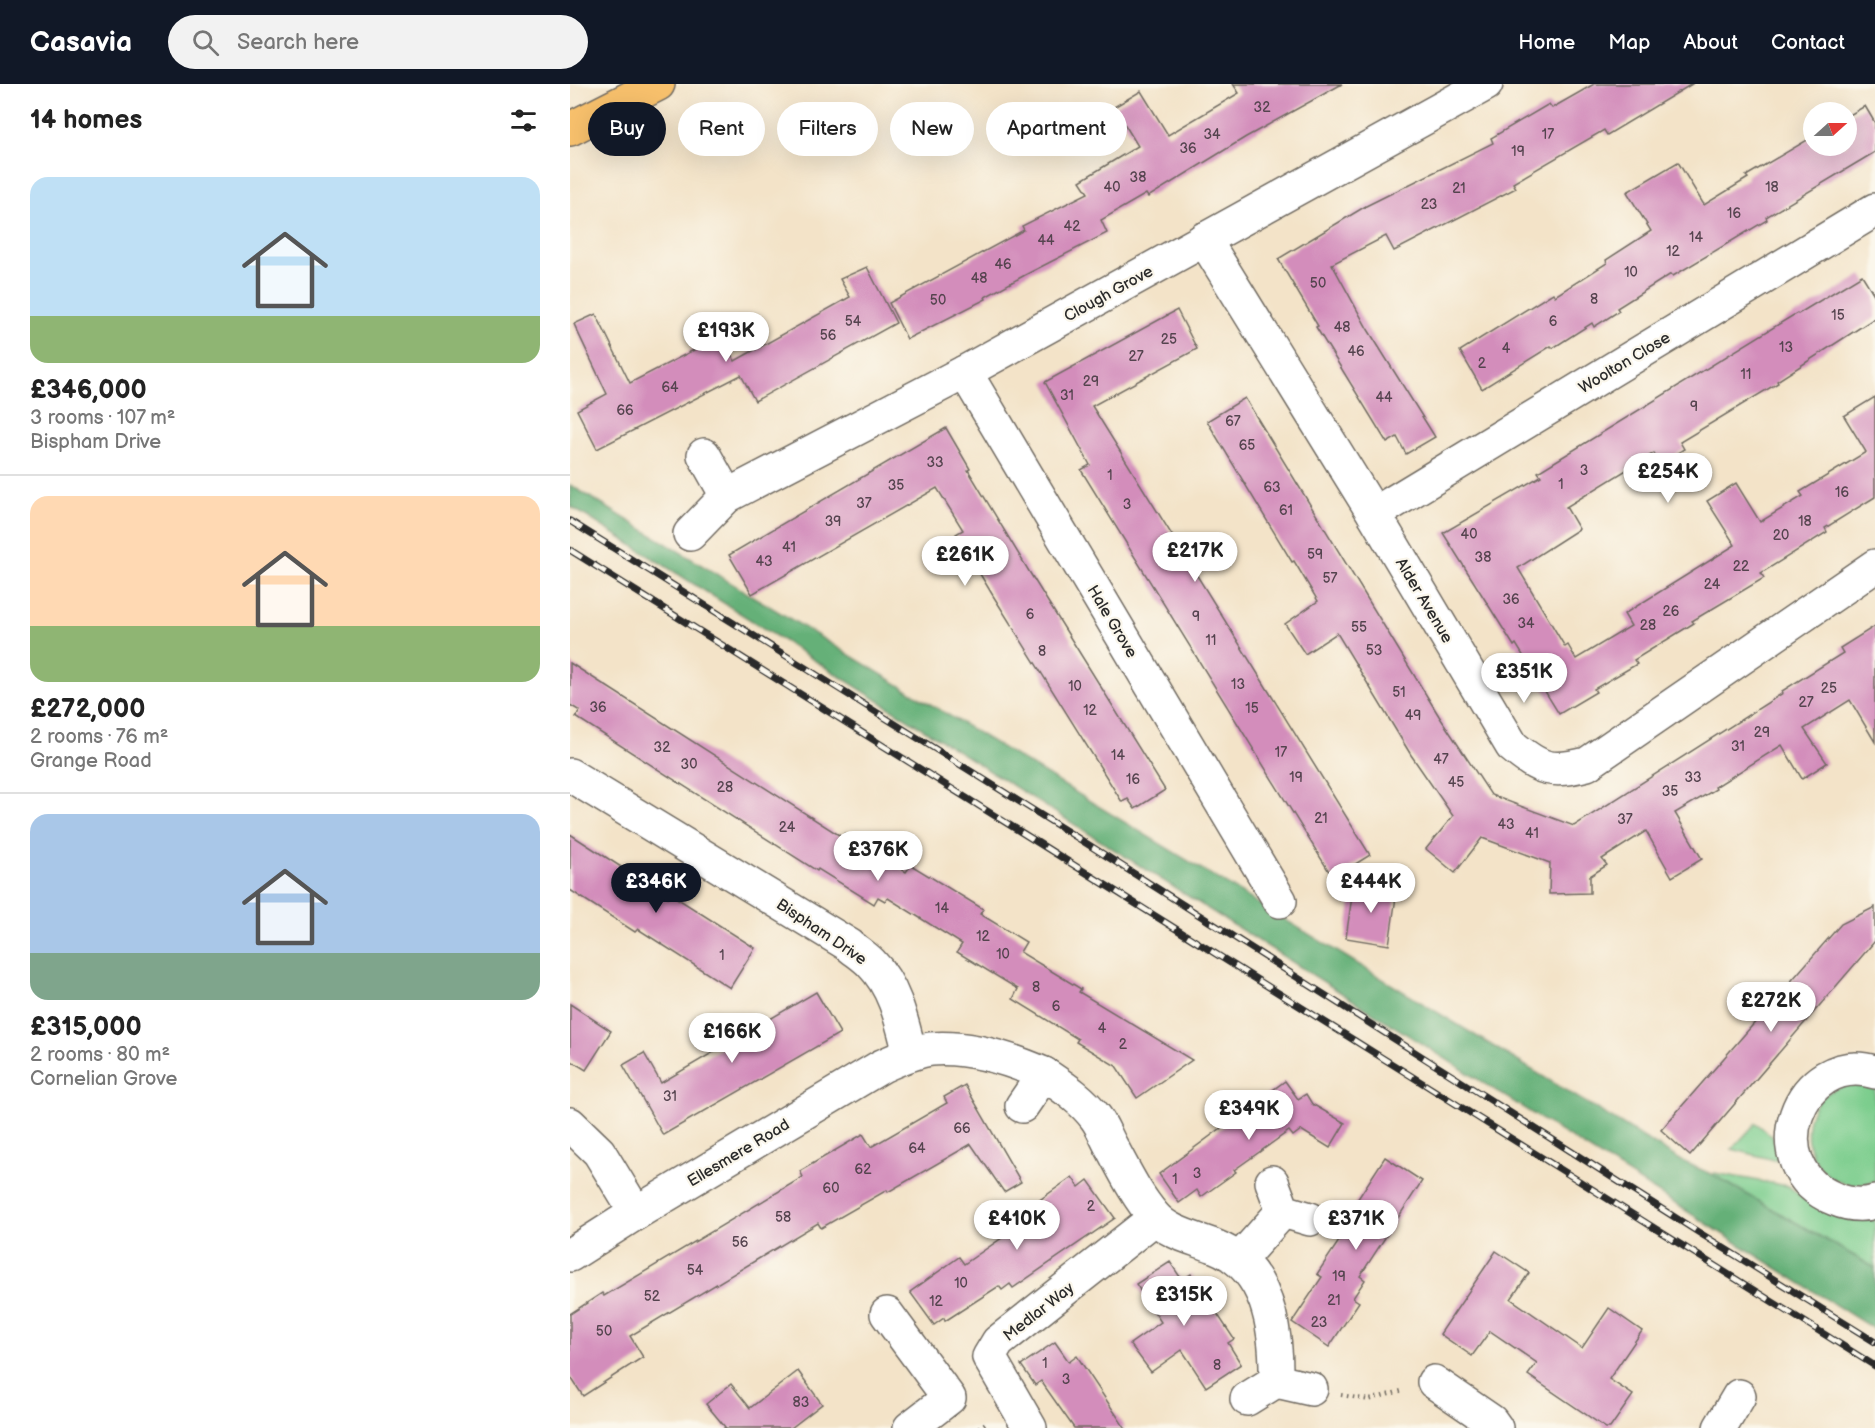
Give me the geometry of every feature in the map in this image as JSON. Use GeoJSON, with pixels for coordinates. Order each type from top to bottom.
{"type":"FeatureCollection","features":[{"type":"Feature","properties":{"kind":"highway"},"geometry":{"type":"LineString","coordinates":[[570,129],[658,84]]}},
{"type":"Feature","properties":{"kind":"street","name":"Clough Grove"},"geometry":{"type":"LineString","coordinates":[[690,534],[727,496],[964,372],[1486,84]]}},
{"type":"Feature","properties":{"kind":"street","name":"Woolton Close"},"geometry":{"type":"LineString","coordinates":[[1374,514],[1875,210]]}},
{"type":"Feature","properties":{"kind":"street","name":"Alder Avenue"},"geometry":{"type":"LineString","coordinates":[[1204,239],[1374,514],[1512,746],[1534,764],[1562,770],[1587,764],[1875,566]]}},
{"type":"Feature","properties":{"kind":"street","name":"Hale Grove"},"geometry":{"type":"LineString","coordinates":[[964,372],[1251,876],[1280,901]]}},
{"type":"Feature","properties":{"kind":"street"},"geometry":{"type":"LineString","coordinates":[[704,455],[727,496]]}},
{"type":"Feature","properties":{"kind":"street","name":"Bispham Drive"},"geometry":{"type":"LineString","coordinates":[[570,775],[849,945],[871,963],[884,978],[891,993],[910,1054]]}},
{"type":"Feature","properties":{"kind":"street"},"geometry":{"type":"LineString","coordinates":[[910,1054],[930,1049],[970,1051],[1021,1064],[1044,1074],[1077,1097],[1096,1119],[1135,1190],[1155,1218],[1172,1230],[1218,1247],[1239,1260],[1254,1277],[1265,1298],[1272,1320],[1276,1381]]}},
{"type":"Feature","properties":{"kind":"street","name":"Ellesmere Road"},"geometry":{"type":"LineString","coordinates":[[570,1256],[636,1213],[882,1066],[910,1054]]}},
{"type":"Feature","properties":{"kind":"street"},"geometry":{"type":"LineString","coordinates":[[1875,1072],[1867,1069],[1844,1071],[1823,1079],[1806,1095],[1795,1114],[1792,1137],[1795,1160],[1807,1179],[1824,1194],[1845,1203],[1875,1202]]}},
{"type":"Feature","properties":{"kind":"street"},"geometry":{"type":"LineString","coordinates":[[1022,1106],[1044,1074]]}},
{"type":"Feature","properties":{"kind":"street"},"geometry":{"type":"LineString","coordinates":[[570,1124],[599,1152],[636,1213]]}},
{"type":"Feature","properties":{"kind":"street"},"geometry":{"type":"LineString","coordinates":[[1239,1260],[1289,1204]]}},
{"type":"Feature","properties":{"kind":"street","name":"Medlar Way"},"geometry":{"type":"LineString","coordinates":[[1030,1428],[989,1357],[998,1342],[1155,1218]]}},
{"type":"Feature","properties":{"kind":"street"},"geometry":{"type":"LineString","coordinates":[[887,1314],[949,1398],[910,1428]]}},
{"type":"Feature","properties":{"kind":"street"},"geometry":{"type":"LineString","coordinates":[[1247,1399],[1276,1381],[1311,1389]]}},
{"type":"Feature","properties":{"kind":"street"},"geometry":{"type":"LineString","coordinates":[[1434,1382],[1491,1421],[1496,1428]]}},
{"type":"Feature","properties":{"kind":"street"},"geometry":{"type":"LineString","coordinates":[[1720,1428],[1739,1396]]}},
{"type":"Feature","properties":{"kind":"path"},"geometry":{"type":"LineString","coordinates":[[1311,1389],[1369,1400],[1434,1382]]}},
{"type":"Feature","properties":{"kind":"green space"},"geometry":{"type":"Polygon","coordinates":[[[570,485],[1682,1161],[1713,1175],[1875,1268],[1875,1330],[570,506],[570,485]]]}},
{"type":"Feature","properties":{"kind":"green space"},"geometry":{"type":"Polygon","coordinates":[[[1847,1085],[1875,1087],[1875,1181],[1854,1185],[1836,1181],[1822,1170],[1813,1156],[1808,1139],[1808,1122],[1815,1105],[1829,1092],[1847,1085]]]}},
{"type":"Feature","properties":{"kind":"green space"},"geometry":{"type":"Polygon","coordinates":[[[1756,1123],[1773,1137],[1778,1161],[1732,1149],[1756,1123]]]}},
{"type":"Feature","properties":{"kind":"green space"},"geometry":{"type":"Polygon","coordinates":[[[1714,1173],[1788,1186],[1806,1200],[1833,1215],[1856,1220],[1875,1219],[1875,1268],[1713,1175],[1714,1173]]]}},
{"type":"Feature","properties":{"kind":"building"},"geometry":{"type":"Polygon","coordinates":[[[1233,84],[1342,84],[1246,137],[1148,197],[1146,194],[1101,220],[1107,233],[907,339],[889,303],[1024,230],[1022,226],[1088,193],[1080,181],[1121,156],[1127,156],[1127,153],[1138,146],[1127,128],[1127,102],[1122,102],[1141,91],[1168,135],[1239,93],[1233,84]]]}},
{"type":"Feature","properties":{"kind":"building"},"geometry":{"type":"Polygon","coordinates":[[[1594,84],[1692,84],[1607,135],[1604,130],[1513,183],[1516,188],[1394,251],[1386,236],[1332,264],[1367,328],[1435,437],[1406,454],[1397,437],[1387,443],[1316,327],[1318,326],[1278,259],[1366,206],[1493,143],[1491,138],[1549,104],[1552,108],[1594,84]]]}},
{"type":"Feature","properties":{"kind":"building"},"geometry":{"type":"Polygon","coordinates":[[[1865,106],[1875,123],[1875,152],[1766,217],[1767,220],[1673,276],[1671,274],[1617,308],[1619,311],[1594,327],[1592,323],[1482,389],[1460,351],[1553,293],[1555,296],[1607,263],[1606,260],[1651,231],[1627,192],[1678,162],[1704,205],[1748,178],[1746,176],[1803,142],[1803,156],[1857,156],[1857,111],[1865,106]]]}},
{"type":"Feature","properties":{"kind":"building"},"geometry":{"type":"Polygon","coordinates":[[[867,267],[896,323],[755,401],[741,375],[597,449],[577,410],[607,394],[574,324],[596,314],[630,383],[721,336],[735,361],[850,297],[840,279],[867,267]]]}},
{"type":"Feature","properties":{"kind":"building"},"geometry":{"type":"Polygon","coordinates":[[[1862,275],[1875,296],[1875,318],[1777,381],[1778,383],[1680,442],[1684,449],[1660,464],[1654,453],[1566,507],[1579,529],[1518,568],[1565,647],[1568,645],[1576,659],[1631,626],[1624,614],[1735,545],[1707,501],[1736,483],[1760,522],[1803,496],[1800,492],[1866,452],[1844,416],[1875,397],[1875,497],[1825,528],[1827,532],[1761,573],[1764,578],[1692,621],[1694,623],[1634,660],[1637,664],[1594,689],[1596,692],[1559,714],[1443,533],[1541,476],[1538,472],[1862,275]]]}},
{"type":"Feature","properties":{"kind":"building"},"geometry":{"type":"Polygon","coordinates":[[[1177,310],[1197,349],[1092,406],[1370,855],[1333,878],[1081,470],[1090,465],[1045,382],[1177,310]]]}},
{"type":"Feature","properties":{"kind":"building"},"geometry":{"type":"Polygon","coordinates":[[[1245,398],[1439,716],[1491,795],[1574,826],[1783,693],[1782,691],[1843,653],[1840,648],[1875,626],[1875,742],[1850,700],[1804,729],[1827,763],[1802,779],[1782,745],[1675,813],[1702,859],[1672,877],[1646,831],[1602,859],[1607,865],[1590,876],[1590,893],[1549,894],[1550,863],[1482,838],[1455,873],[1426,849],[1453,816],[1411,755],[1337,633],[1305,654],[1285,624],[1318,601],[1207,421],[1245,398]]]}},
{"type":"Feature","properties":{"kind":"building"},"geometry":{"type":"Polygon","coordinates":[[[946,428],[970,469],[968,470],[1030,573],[1165,790],[1135,809],[1128,799],[1122,802],[992,594],[956,534],[963,530],[937,488],[752,594],[729,555],[946,428]]]}},
{"type":"Feature","properties":{"kind":"building"},"geometry":{"type":"Polygon","coordinates":[[[570,663],[842,837],[845,833],[906,872],[911,865],[983,909],[980,914],[1026,942],[1020,952],[1081,989],[1079,992],[1192,1060],[1137,1098],[1116,1066],[1076,1042],[1078,1039],[1013,999],[1018,989],[957,952],[962,944],[888,898],[885,901],[878,897],[874,904],[818,869],[817,871],[576,717],[580,711],[570,705],[570,663]]]}},
{"type":"Feature","properties":{"kind":"building"},"geometry":{"type":"Polygon","coordinates":[[[570,834],[669,898],[672,895],[755,948],[730,988],[638,929],[635,932],[570,890],[570,834]]]}},
{"type":"Feature","properties":{"kind":"building"},"geometry":{"type":"Polygon","coordinates":[[[1354,882],[1390,887],[1396,897],[1389,945],[1346,938],[1354,882]]]}},
{"type":"Feature","properties":{"kind":"building"},"geometry":{"type":"Polygon","coordinates":[[[1875,907],[1875,941],[1690,1156],[1661,1130],[1841,924],[1875,907]]]}},
{"type":"Feature","properties":{"kind":"building"},"geometry":{"type":"Polygon","coordinates":[[[816,992],[840,1033],[663,1135],[623,1065],[644,1053],[661,1083],[816,992]]]}},
{"type":"Feature","properties":{"kind":"building"},"geometry":{"type":"Polygon","coordinates":[[[570,1004],[611,1031],[586,1070],[570,1060],[570,1004]]]}},
{"type":"Feature","properties":{"kind":"building"},"geometry":{"type":"Polygon","coordinates":[[[1285,1081],[1298,1099],[1306,1094],[1312,1104],[1345,1123],[1330,1148],[1301,1130],[1293,1136],[1289,1131],[1234,1170],[1236,1172],[1201,1197],[1197,1190],[1179,1203],[1159,1174],[1285,1081]]]}},
{"type":"Feature","properties":{"kind":"building"},"geometry":{"type":"Polygon","coordinates":[[[965,1085],[1021,1182],[1004,1192],[971,1144],[821,1228],[818,1223],[630,1336],[643,1357],[583,1396],[570,1376],[570,1314],[602,1293],[604,1296],[803,1177],[800,1171],[863,1134],[871,1147],[947,1103],[944,1097],[965,1085]]]}},
{"type":"Feature","properties":{"kind":"building"},"geometry":{"type":"Polygon","coordinates":[[[1385,1157],[1422,1181],[1360,1276],[1365,1280],[1353,1298],[1359,1302],[1329,1347],[1292,1322],[1322,1277],[1317,1274],[1345,1232],[1339,1228],[1385,1157]]]}},
{"type":"Feature","properties":{"kind":"building"},"geometry":{"type":"Polygon","coordinates":[[[1072,1177],[1079,1187],[1088,1180],[1115,1218],[1013,1288],[1010,1284],[1002,1290],[999,1286],[945,1321],[944,1318],[934,1325],[910,1292],[959,1257],[964,1264],[1025,1222],[1020,1214],[1072,1177]]]}},
{"type":"Feature","properties":{"kind":"building"},"geometry":{"type":"Polygon","coordinates":[[[1496,1251],[1529,1273],[1511,1299],[1582,1348],[1609,1308],[1642,1331],[1609,1379],[1633,1395],[1610,1428],[1606,1428],[1528,1375],[1537,1363],[1490,1331],[1472,1356],[1440,1334],[1496,1251]]]}},
{"type":"Feature","properties":{"kind":"building"},"geometry":{"type":"Polygon","coordinates":[[[1170,1262],[1182,1280],[1191,1274],[1234,1339],[1228,1343],[1241,1364],[1206,1387],[1182,1350],[1151,1372],[1130,1344],[1161,1322],[1136,1284],[1170,1262]]]}},
{"type":"Feature","properties":{"kind":"building"},"geometry":{"type":"Polygon","coordinates":[[[1055,1342],[1069,1362],[1077,1356],[1125,1428],[1074,1428],[1041,1381],[1035,1385],[1021,1365],[1055,1342]]]}},
{"type":"Feature","properties":{"kind":"building"},"geometry":{"type":"Polygon","coordinates":[[[798,1371],[822,1404],[791,1428],[724,1428],[706,1404],[731,1384],[750,1408],[798,1371]]]}},
{"type":"Feature","properties":{"kind":"railway"},"geometry":{"type":"LineString","coordinates":[[570,521],[1089,845],[1875,1342]]}},
{"type":"Feature","properties":{"kind":"railway"},"geometry":{"type":"LineString","coordinates":[[570,550],[1875,1366]]}}]}
